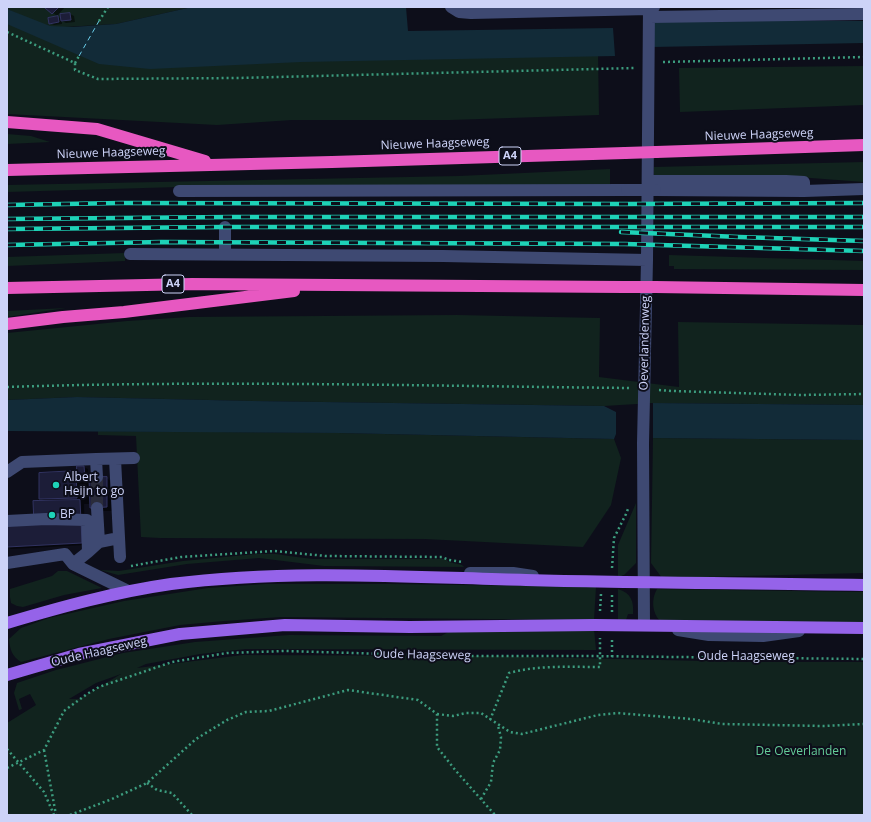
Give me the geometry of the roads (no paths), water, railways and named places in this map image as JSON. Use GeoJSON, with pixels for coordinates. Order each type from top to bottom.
{"type":"FeatureCollection","features":[{"type":"Feature","properties":{"kind":"highway","name":"A4"},"geometry":{"type":"LineString","coordinates":[[7,122],[97,129],[216,164]]}},
{"type":"Feature","properties":{"kind":"highway","name":"Nieuwe Haagseweg"},"geometry":{"type":"LineString","coordinates":[[7,170],[864,145]]}},
{"type":"Feature","properties":{"kind":"highway","name":"A4"},"geometry":{"type":"LineString","coordinates":[[7,288],[192,284],[864,290]]}},
{"type":"Feature","properties":{"kind":"highway","name":"A4"},"geometry":{"type":"LineString","coordinates":[[7,324],[63,317],[124,312],[339,285]]}},
{"type":"Feature","properties":{"kind":"main road"},"geometry":{"type":"LineString","coordinates":[[7,624],[128,591],[172,584],[240,578],[319,575],[612,582],[864,585]]}},
{"type":"Feature","properties":{"kind":"main road","name":"Oude Haagseweg"},"geometry":{"type":"LineString","coordinates":[[7,675],[79,654],[180,634],[277,626],[410,627],[648,625],[864,628]]}},
{"type":"Feature","properties":{"kind":"street"},"geometry":{"type":"LineString","coordinates":[[451,7],[459,12],[472,13],[650,10],[864,14]]}},
{"type":"Feature","properties":{"kind":"street","name":"Oeverlandenweg"},"geometry":{"type":"LineString","coordinates":[[648,625],[644,582],[643,443],[647,260],[651,185],[647,107],[650,10]]}},
{"type":"Feature","properties":{"kind":"street"},"geometry":{"type":"LineString","coordinates":[[178,191],[627,190],[651,185],[804,191],[864,189]]}},
{"type":"Feature","properties":{"kind":"street"},"geometry":{"type":"LineString","coordinates":[[225,227],[225,254]]}},
{"type":"Feature","properties":{"kind":"street"},"geometry":{"type":"LineString","coordinates":[[130,254],[450,256],[647,260]]}},
{"type":"Feature","properties":{"kind":"street"},"geometry":{"type":"LineString","coordinates":[[7,472],[22,462],[134,458]]}},
{"type":"Feature","properties":{"kind":"street"},"geometry":{"type":"LineString","coordinates":[[96,459],[96,477]]}},
{"type":"Feature","properties":{"kind":"street"},"geometry":{"type":"LineString","coordinates":[[115,459],[119,538],[124,562]]}},
{"type":"Feature","properties":{"kind":"street"},"geometry":{"type":"LineString","coordinates":[[97,508],[99,542]]}},
{"type":"Feature","properties":{"kind":"street"},"geometry":{"type":"LineString","coordinates":[[7,521],[46,519],[87,520],[88,552]]}},
{"type":"Feature","properties":{"kind":"street"},"geometry":{"type":"LineString","coordinates":[[73,564],[99,542],[119,538]]}},
{"type":"Feature","properties":{"kind":"street"},"geometry":{"type":"LineString","coordinates":[[7,563],[66,554],[73,564],[128,591]]}},
{"type":"Feature","properties":{"kind":"water"},"geometry":{"type":"Polygon","coordinates":[[[192,7],[406,7],[408,31],[613,28],[615,56],[301,62],[150,69],[99,64],[7,24],[7,9],[50,26],[73,27],[116,24],[192,7]]]}},
{"type":"Feature","properties":{"kind":"water"},"geometry":{"type":"Polygon","coordinates":[[[662,21],[864,21],[864,43],[652,47],[652,23],[662,21]]]}},
{"type":"Feature","properties":{"kind":"water"},"geometry":{"type":"Polygon","coordinates":[[[77,397],[604,406],[616,412],[616,434],[614,439],[339,433],[7,431],[7,400],[77,397]]]}},
{"type":"Feature","properties":{"kind":"water"},"geometry":{"type":"Polygon","coordinates":[[[653,403],[864,405],[864,440],[653,438],[653,403]]]}},
{"type":"Feature","properties":{"kind":"tunnel"},"geometry":{"type":"LineString","coordinates":[[97,477],[97,508]]}},
{"type":"Feature","properties":{"kind":"railway"},"geometry":{"type":"LineString","coordinates":[[7,205],[121,203],[864,203]]}},
{"type":"Feature","properties":{"kind":"railway"},"geometry":{"type":"LineString","coordinates":[[7,219],[233,217],[864,217]]}},
{"type":"Feature","properties":{"kind":"railway"},"geometry":{"type":"LineString","coordinates":[[7,229],[225,227],[864,227]]}},
{"type":"Feature","properties":{"kind":"railway"},"geometry":{"type":"LineString","coordinates":[[621,232],[864,241]]}},
{"type":"Feature","properties":{"kind":"railway"},"geometry":{"type":"LineString","coordinates":[[7,245],[161,242],[625,244],[864,251]]}},
{"type":"Feature","properties":{"kind":"place","name":"Albert Heijn to go"},"geometry":{"type":"Point","coordinates":[56,485]}},
{"type":"Feature","properties":{"kind":"place","name":"BP"},"geometry":{"type":"Point","coordinates":[52,515]}},
{"type":"Feature","properties":{"kind":"park label","name":"De Oeverlanden"},"geometry":{"type":"Point","coordinates":[801,752]}}]}
